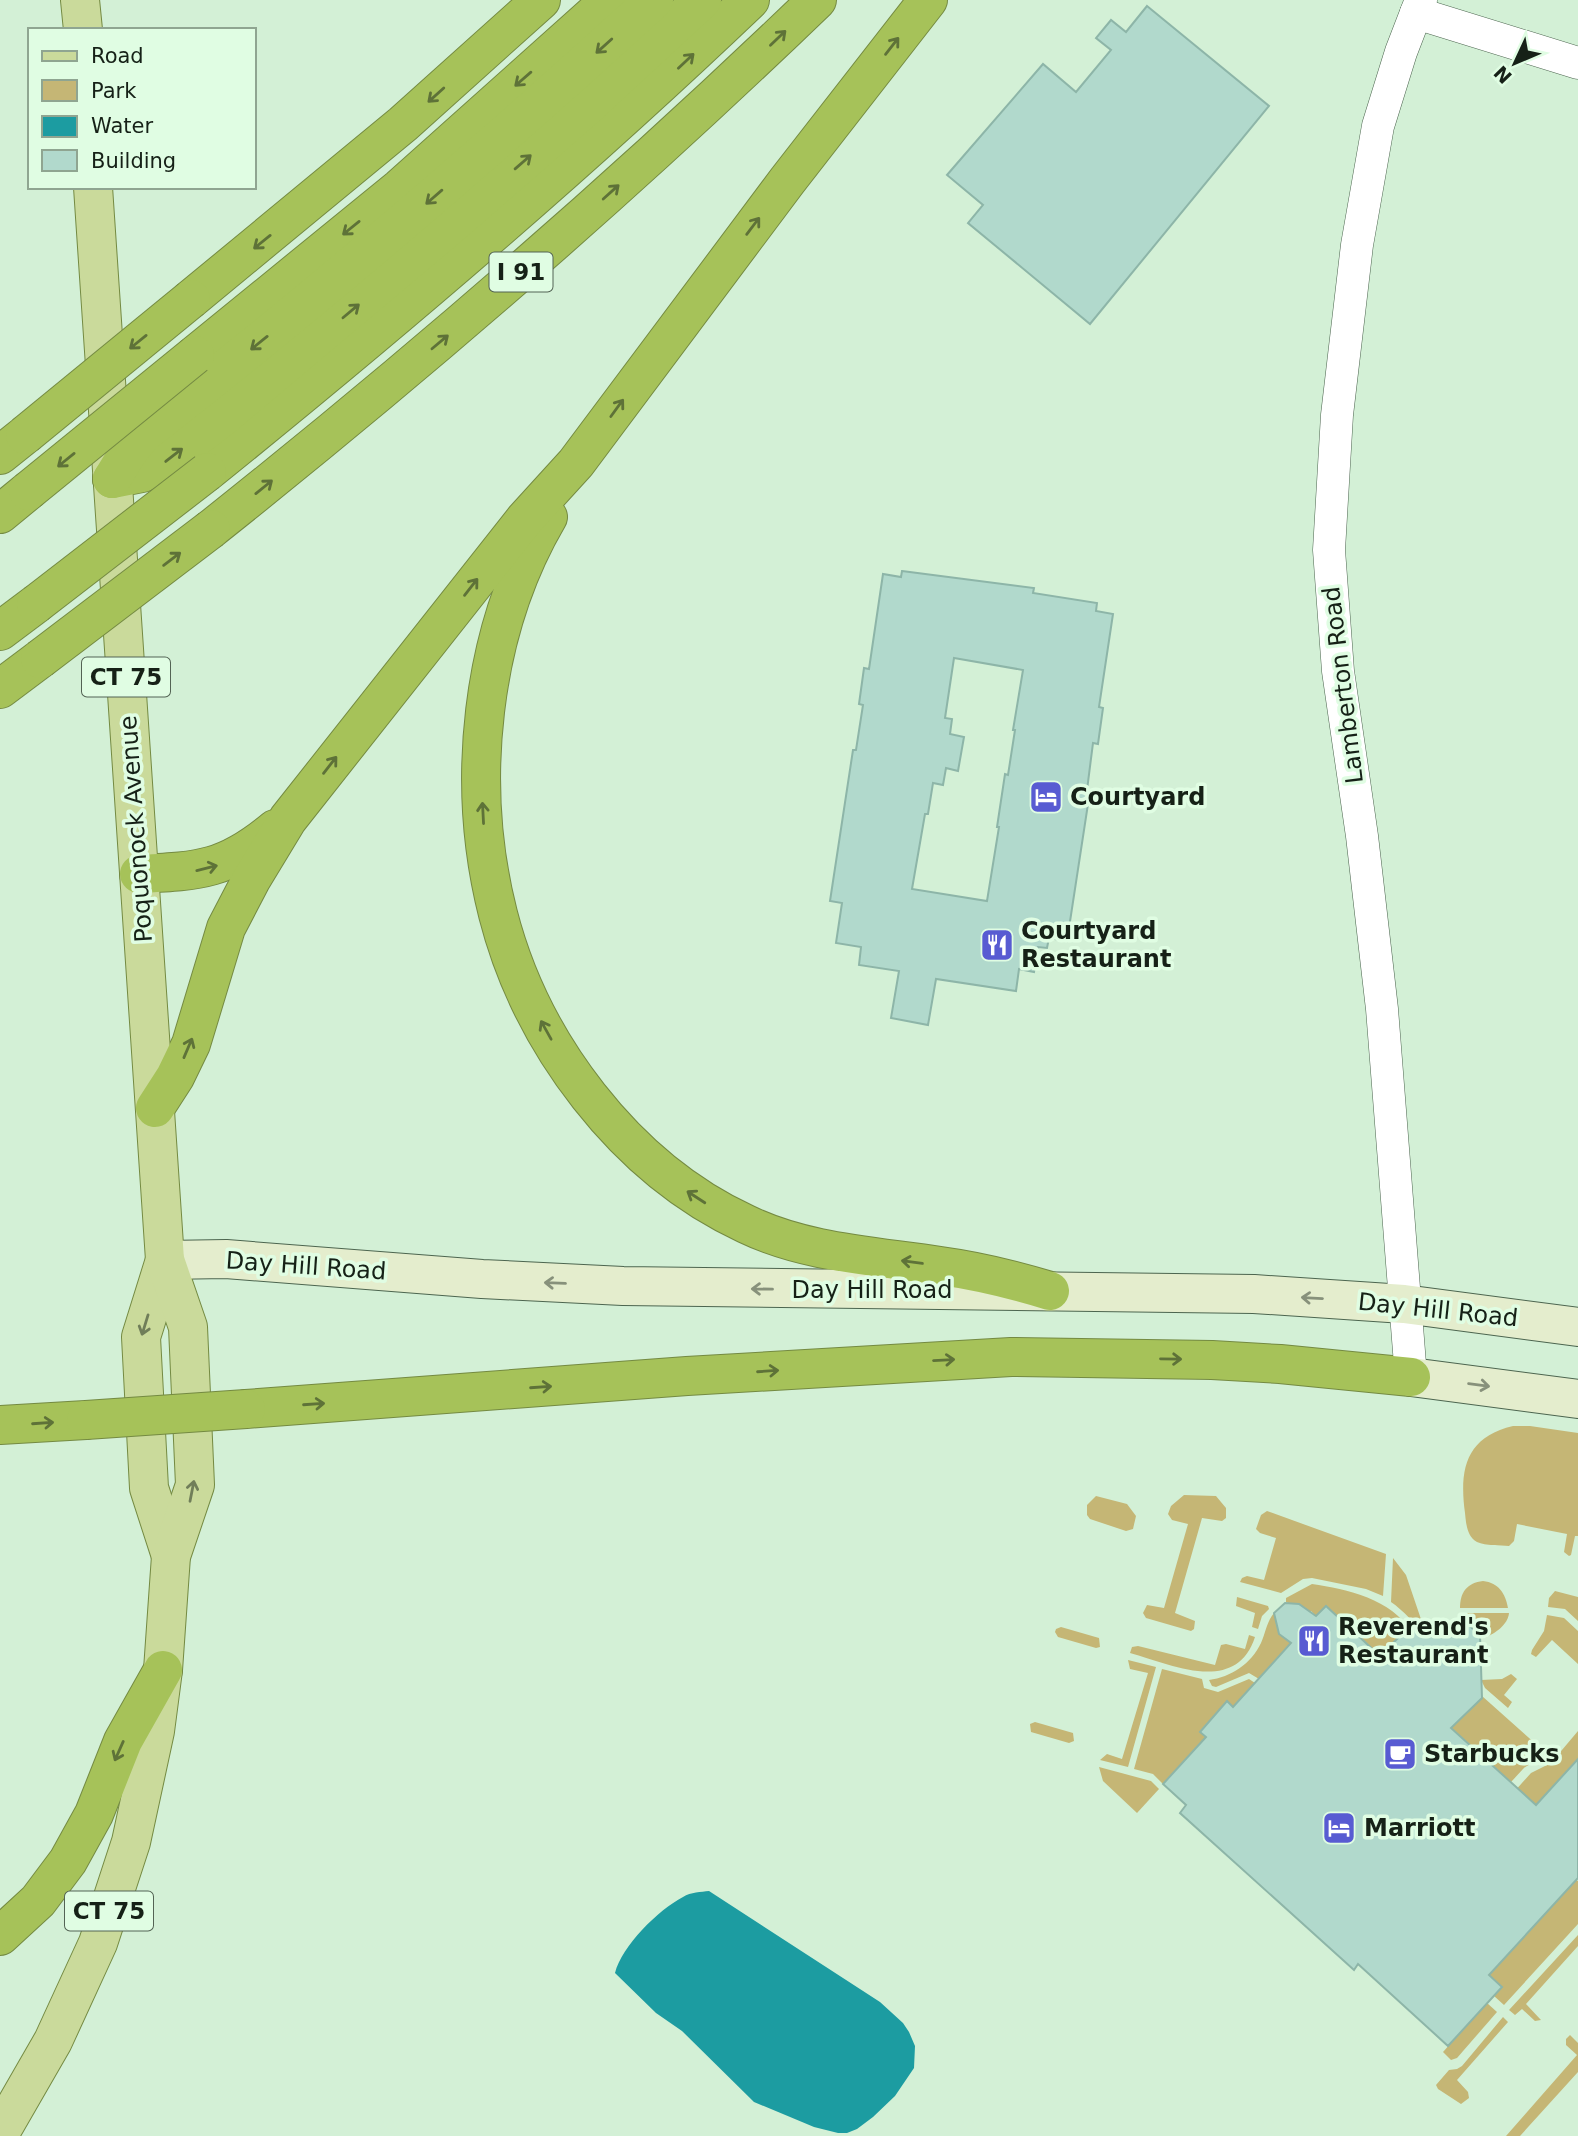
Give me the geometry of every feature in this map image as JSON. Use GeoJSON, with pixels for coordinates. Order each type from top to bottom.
{"type":"FeatureCollection","features":[{"type":"Feature","properties":{"kind":"highway"},"geometry":{"type":"LineString","coordinates":[[8,444],[191,299],[404,124],[541,0]]}},
{"type":"Feature","properties":{"kind":"highway"},"geometry":{"type":"LineString","coordinates":[[14,503],[400,188],[610,0]]}},
{"type":"Feature","properties":{"kind":"highway"},"geometry":{"type":"LineString","coordinates":[[112,480],[129,451],[143,435],[409,219],[654,0]]}},
{"type":"Feature","properties":{"kind":"highway"},"geometry":{"type":"LineString","coordinates":[[112,480],[142,473],[163,463],[265,383],[468,211],[702,0]]}},
{"type":"Feature","properties":{"kind":"highway"},"geometry":{"type":"LineString","coordinates":[[0,631],[207,472],[363,344],[505,223],[750,0]]}},
{"type":"Feature","properties":{"kind":"highway","name":"I 91"},"geometry":{"type":"LineString","coordinates":[[0,689],[322,441],[537,258],[663,145],[817,0]]}},
{"type":"Feature","properties":{"kind":"highway"},"geometry":{"type":"LineString","coordinates":[[155,1108],[175,1077],[191,1044],[226,928],[288,819],[525,519],[576,463],[771,203],[928,0]]}},
{"type":"Feature","properties":{"kind":"highway"},"geometry":{"type":"LineString","coordinates":[[576,463],[519,575],[496,653],[482,754],[483,822],[492,890],[511,955],[550,1037],[586,1093],[623,1137],[678,1185],[726,1215],[763,1231],[816,1247],[975,1271],[1051,1291]]}},
{"type":"Feature","properties":{"kind":"highway"},"geometry":{"type":"LineString","coordinates":[[139,874],[200,870],[215,866],[244,851],[288,819]]}},
{"type":"Feature","properties":{"kind":"highway"},"geometry":{"type":"LineString","coordinates":[[0,1425],[687,1376],[1011,1357],[1212,1360],[1411,1377]]}},
{"type":"Feature","properties":{"kind":"highway"},"geometry":{"type":"LineString","coordinates":[[0,1936],[38,1901],[88,1829],[123,1741],[163,1670]]}},
{"type":"Feature","properties":{"kind":"main road"},"geometry":{"type":"LineString","coordinates":[[80,0],[83,28]]}},
{"type":"Feature","properties":{"kind":"main road","name":"Poquonock Avenue"},"geometry":{"type":"LineString","coordinates":[[0,2133],[53,2041],[85,1974],[109,1912],[139,1808],[155,1731],[163,1670],[171,1556],[149,1488],[141,1337],[165,1260],[93,189]]}},
{"type":"Feature","properties":{"kind":"main road","name":"Day Hill Road"},"geometry":{"type":"LineString","coordinates":[[165,1260],[226,1259],[482,1279],[623,1286],[1254,1294],[1404,1304],[1578,1327]]}},
{"type":"Feature","properties":{"kind":"main road"},"geometry":{"type":"LineString","coordinates":[[1411,1377],[1578,1399]]}},
{"type":"Feature","properties":{"kind":"street"},"geometry":{"type":"LineString","coordinates":[[1418,7],[1578,63]]}},
{"type":"Feature","properties":{"kind":"street","name":"Lamberton Road"},"geometry":{"type":"LineString","coordinates":[[1411,1377],[1382,1009],[1362,836],[1338,671],[1329,550],[1337,415],[1357,245],[1378,126],[1418,7]]}},
{"type":"Feature","properties":{"kind":"green space"},"geometry":{"type":"Polygon","coordinates":[[[1513,1426],[1578,1433],[1578,1536],[1575,1536],[1569,1556],[1564,1552],[1567,1534],[1517,1524],[1514,1541],[1509,1546],[1481,1543],[1474,1540],[1469,1533],[1465,1517],[1463,1482],[1469,1457],[1485,1438],[1513,1426]]]}},
{"type":"Feature","properties":{"kind":"green space"},"geometry":{"type":"Polygon","coordinates":[[[1184,1495],[1216,1496],[1226,1508],[1226,1518],[1222,1521],[1202,1518],[1175,1613],[1195,1621],[1191,1631],[1146,1618],[1143,1613],[1147,1605],[1164,1608],[1188,1524],[1172,1520],[1168,1514],[1171,1506],[1184,1495]]]}},
{"type":"Feature","properties":{"kind":"green space"},"geometry":{"type":"Polygon","coordinates":[[[1096,1496],[1127,1504],[1136,1516],[1133,1529],[1126,1531],[1090,1519],[1087,1505],[1096,1496]]]}},
{"type":"Feature","properties":{"kind":"green space"},"geometry":{"type":"Polygon","coordinates":[[[1267,1511],[1386,1554],[1383,1596],[1366,1589],[1312,1578],[1303,1579],[1281,1593],[1240,1582],[1247,1576],[1264,1580],[1276,1538],[1256,1529],[1261,1515],[1267,1511]]]}},
{"type":"Feature","properties":{"kind":"green space"},"geometry":{"type":"Polygon","coordinates":[[[1393,1558],[1406,1575],[1425,1631],[1391,1602],[1393,1558]]]}},
{"type":"Feature","properties":{"kind":"green space"},"geometry":{"type":"Polygon","coordinates":[[[1483,1581],[1500,1590],[1508,1608],[1460,1608],[1461,1597],[1466,1589],[1483,1581]]]}},
{"type":"Feature","properties":{"kind":"green space"},"geometry":{"type":"Polygon","coordinates":[[[1312,1584],[1368,1597],[1392,1611],[1411,1632],[1384,1659],[1326,1606],[1316,1616],[1311,1611],[1309,1613],[1286,1602],[1286,1598],[1312,1584]]]}},
{"type":"Feature","properties":{"kind":"green space"},"geometry":{"type":"Polygon","coordinates":[[[1555,1591],[1578,1597],[1578,1621],[1565,1609],[1548,1607],[1549,1598],[1555,1591]]]}},
{"type":"Feature","properties":{"kind":"green space"},"geometry":{"type":"Polygon","coordinates":[[[1237,1597],[1268,1606],[1269,1609],[1262,1616],[1258,1629],[1252,1627],[1255,1613],[1236,1606],[1237,1597]]]}},
{"type":"Feature","properties":{"kind":"green space"},"geometry":{"type":"Polygon","coordinates":[[[1274,1613],[1285,1638],[1291,1643],[1259,1679],[1249,1673],[1216,1687],[1212,1686],[1209,1680],[1232,1673],[1252,1657],[1274,1613]]]}},
{"type":"Feature","properties":{"kind":"green space"},"geometry":{"type":"Polygon","coordinates":[[[1460,1613],[1509,1613],[1504,1625],[1485,1638],[1469,1630],[1460,1613]]]}},
{"type":"Feature","properties":{"kind":"green space"},"geometry":{"type":"Polygon","coordinates":[[[1547,1615],[1564,1618],[1578,1631],[1578,1664],[1552,1640],[1536,1657],[1531,1654],[1544,1631],[1547,1615]]]}},
{"type":"Feature","properties":{"kind":"green space"},"geometry":{"type":"Polygon","coordinates":[[[1061,1627],[1099,1638],[1100,1647],[1058,1637],[1055,1632],[1061,1627]]]}},
{"type":"Feature","properties":{"kind":"green space"},"geometry":{"type":"Polygon","coordinates":[[[1249,1635],[1255,1637],[1246,1655],[1233,1666],[1218,1671],[1182,1668],[1130,1653],[1132,1647],[1138,1646],[1215,1665],[1221,1645],[1245,1649],[1249,1635]]]}},
{"type":"Feature","properties":{"kind":"green space"},"geometry":{"type":"Polygon","coordinates":[[[1128,1660],[1156,1667],[1128,1767],[1100,1760],[1107,1754],[1122,1759],[1148,1673],[1130,1669],[1128,1660]]]}},
{"type":"Feature","properties":{"kind":"green space"},"geometry":{"type":"Polygon","coordinates":[[[1162,1669],[1202,1679],[1204,1688],[1218,1692],[1249,1679],[1255,1683],[1233,1707],[1226,1702],[1200,1731],[1206,1737],[1163,1784],[1153,1774],[1134,1769],[1162,1669]]]}},
{"type":"Feature","properties":{"kind":"green space"},"geometry":{"type":"Polygon","coordinates":[[[1511,1674],[1517,1679],[1504,1695],[1512,1702],[1508,1708],[1485,1688],[1481,1680],[1502,1679],[1511,1674]]]}},
{"type":"Feature","properties":{"kind":"green space"},"geometry":{"type":"Polygon","coordinates":[[[1474,1695],[1482,1696],[1547,1754],[1526,1766],[1511,1782],[1447,1724],[1474,1695]]]}},
{"type":"Feature","properties":{"kind":"green space"},"geometry":{"type":"Polygon","coordinates":[[[1035,1722],[1073,1733],[1074,1741],[1069,1743],[1031,1732],[1030,1724],[1035,1722]]]}},
{"type":"Feature","properties":{"kind":"green space"},"geometry":{"type":"Polygon","coordinates":[[[1578,1731],[1578,1759],[1524,1818],[1505,1802],[1531,1773],[1551,1763],[1578,1731]]]}},
{"type":"Feature","properties":{"kind":"green space"},"geometry":{"type":"Polygon","coordinates":[[[1099,1767],[1151,1781],[1159,1789],[1137,1813],[1103,1781],[1099,1767]]]}},
{"type":"Feature","properties":{"kind":"green space"},"geometry":{"type":"Polygon","coordinates":[[[1576,1880],[1578,1924],[1504,2005],[1494,1996],[1502,1987],[1489,1975],[1576,1880]]]}},
{"type":"Feature","properties":{"kind":"green space"},"geometry":{"type":"Polygon","coordinates":[[[1578,1935],[1578,1946],[1526,2004],[1541,2020],[1535,2021],[1522,2009],[1515,2015],[1509,2010],[1578,1935]]]}},
{"type":"Feature","properties":{"kind":"green space"},"geometry":{"type":"Polygon","coordinates":[[[1487,2003],[1497,2012],[1457,2058],[1451,2060],[1443,2052],[1487,2003]]]}},
{"type":"Feature","properties":{"kind":"green space"},"geometry":{"type":"Polygon","coordinates":[[[1503,2017],[1508,2022],[1457,2080],[1468,2092],[1469,2098],[1461,2104],[1438,2089],[1436,2085],[1449,2070],[1462,2066],[1503,2017]]]}},
{"type":"Feature","properties":{"kind":"green space"},"geometry":{"type":"Polygon","coordinates":[[[1570,2035],[1578,2043],[1578,2072],[1520,2136],[1506,2136],[1577,2055],[1566,2045],[1566,2039],[1570,2035]]]}},
{"type":"Feature","properties":{"kind":"water"},"geometry":{"type":"Polygon","coordinates":[[[709,1891],[880,2002],[909,2032],[915,2046],[914,2068],[895,2096],[857,2129],[838,2133],[814,2127],[754,2102],[682,2031],[656,2013],[615,1973],[625,1952],[652,1920],[686,1895],[709,1891]]]}},
{"type":"Feature","properties":{"kind":"building"},"geometry":{"type":"Polygon","coordinates":[[[1147,6],[1269,106],[1090,324],[968,223],[983,205],[947,175],[1043,64],[1076,92],[1111,50],[1096,38],[1111,20],[1126,32],[1147,6]]]}},
{"type":"Feature","properties":{"kind":"building","name":"Courtyard"},"geometry":{"type":"Polygon","coordinates":[[[902,571],[1034,588],[1033,593],[1097,603],[1096,611],[1113,614],[1099,707],[1103,708],[1098,744],[1093,743],[1087,790],[1090,791],[1067,941],[1049,938],[1047,948],[1038,947],[1034,972],[1019,969],[1016,991],[936,979],[928,1025],[891,1018],[899,971],[859,965],[861,947],[836,943],[842,903],[830,901],[853,750],[856,750],[863,705],[859,704],[864,668],[869,669],[883,574],[901,577],[902,571]],[[954,658],[945,718],[952,719],[950,734],[964,737],[958,771],[946,768],[943,785],[933,783],[912,889],[987,901],[1023,670],[954,658]]]}},
{"type":"Feature","properties":{"kind":"building","name":"Marriott"},"geometry":{"type":"Polygon","coordinates":[[[1285,1603],[1299,1604],[1316,1616],[1326,1606],[1380,1656],[1407,1629],[1467,1624],[1480,1635],[1482,1698],[1451,1728],[1536,1805],[1578,1759],[1578,1878],[1489,1975],[1502,1987],[1448,2046],[1358,1964],[1354,1970],[1180,1813],[1186,1805],[1163,1784],[1206,1737],[1200,1732],[1227,1701],[1233,1707],[1291,1643],[1279,1634],[1274,1613],[1285,1603]]]}},
{"type":"Feature","properties":{"kind":"place","name":"Courtyard"},"geometry":{"type":"Point","coordinates":[1046,797]}},
{"type":"Feature","properties":{"kind":"place","name":"Courtyard Restaurant"},"geometry":{"type":"Point","coordinates":[997,945]}},
{"type":"Feature","properties":{"kind":"place","name":"Reverend's Restaurant"},"geometry":{"type":"Point","coordinates":[1314,1641]}},
{"type":"Feature","properties":{"kind":"place","name":"Starbucks"},"geometry":{"type":"Point","coordinates":[1400,1754]}},
{"type":"Feature","properties":{"kind":"place","name":"Marriott"},"geometry":{"type":"Point","coordinates":[1339,1828]}}]}
